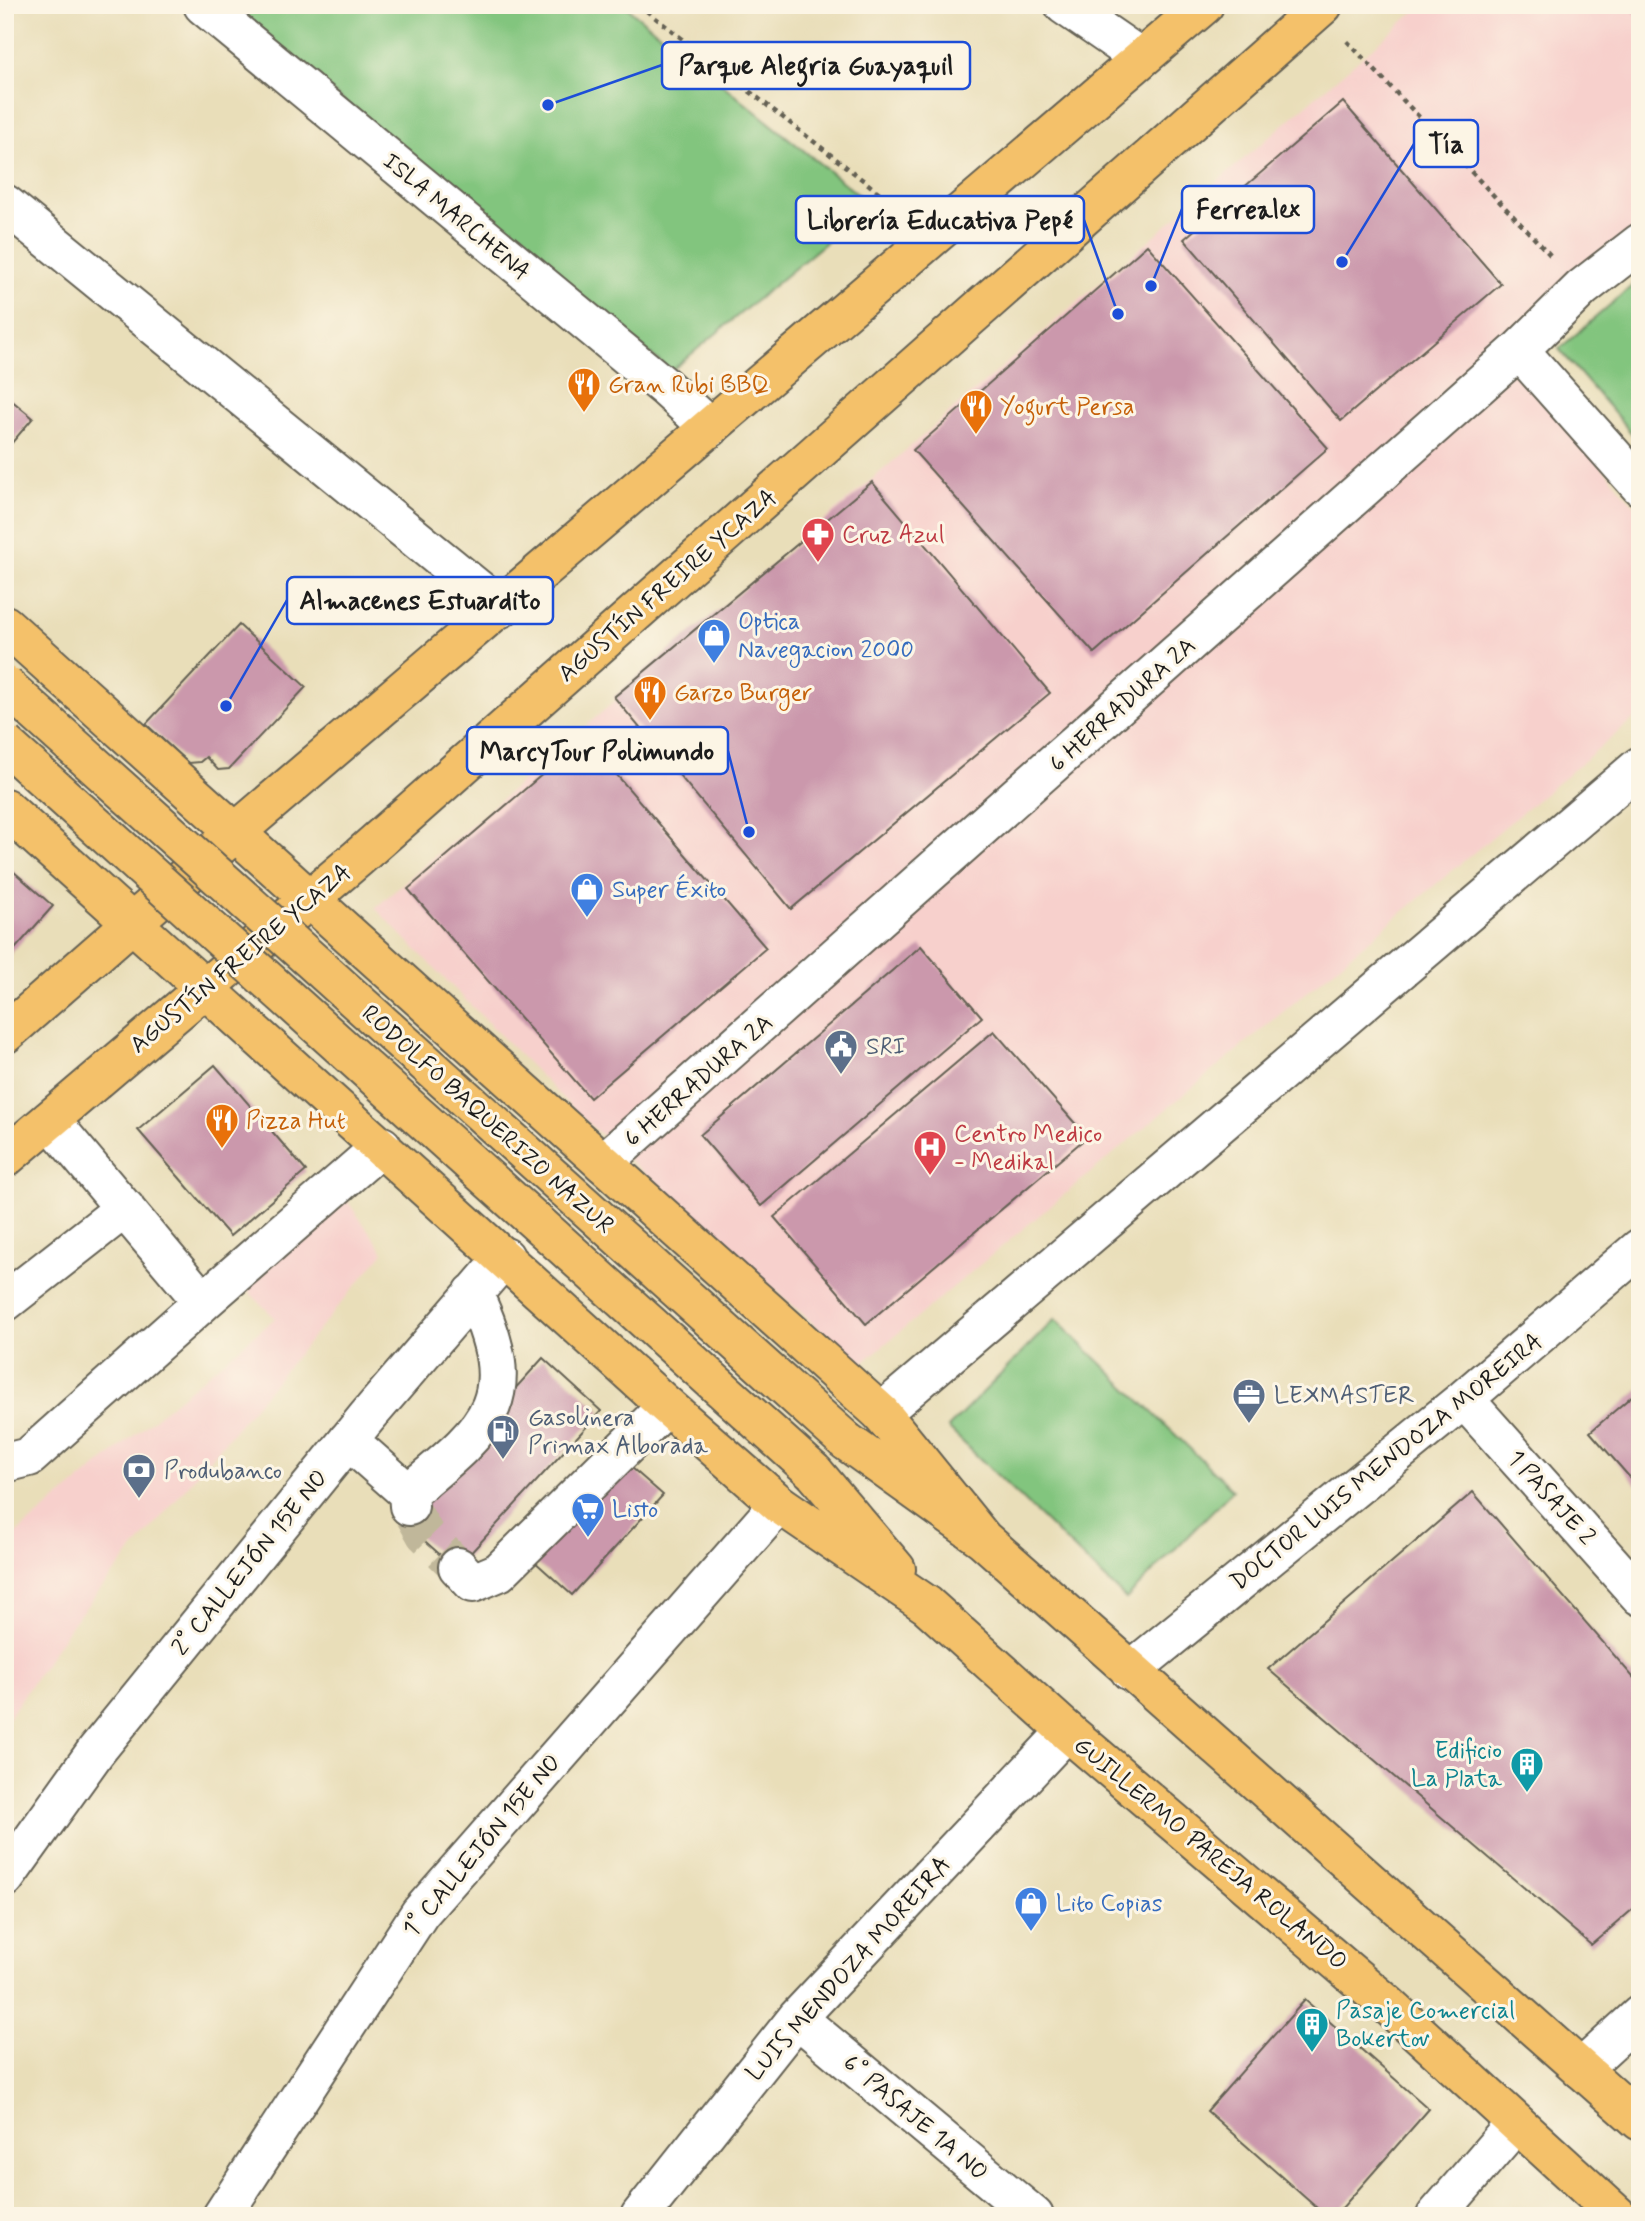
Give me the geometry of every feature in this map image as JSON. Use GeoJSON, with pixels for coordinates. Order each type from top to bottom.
{"type":"FeatureCollection","features":[{"type":"Feature","properties":{"kind":"main road"},"geometry":{"type":"LineString","coordinates":[[5,1034],[236,832],[1204,5]]}},
{"type":"Feature","properties":{"kind":"main road","name":"AGUSTÍN FREIRE YCAZA"},"geometry":{"type":"LineString","coordinates":[[5,1158],[310,899],[1320,8]]}},
{"type":"Feature","properties":{"kind":"main road"},"geometry":{"type":"LineString","coordinates":[[5,625],[881,1413],[983,1539],[1640,2121]]}},
{"type":"Feature","properties":{"kind":"main road","name":"RODOLFO BAQUERIZO NAZUR"},"geometry":{"type":"LineString","coordinates":[[5,685],[846,1441],[983,1539]]}},
{"type":"Feature","properties":{"kind":"main road"},"geometry":{"type":"LineString","coordinates":[[15,817],[48,834],[67,835],[87,830],[119,803],[131,782],[131,764],[115,724]]}},
{"type":"Feature","properties":{"kind":"main road","name":"RODOLFO BAQUERIZO NAZUR"},"geometry":{"type":"LineString","coordinates":[[5,744],[814,1472],[927,1605]]}},
{"type":"Feature","properties":{"kind":"main road"},"geometry":{"type":"LineString","coordinates":[[15,817],[779,1504],[927,1605]]}},
{"type":"Feature","properties":{"kind":"main road"},"geometry":{"type":"LineString","coordinates":[[324,1095],[313,1074],[308,1054],[309,1036],[323,1015],[357,992],[377,988],[419,997]]}},
{"type":"Feature","properties":{"kind":"main road","name":"GUILLERMO PAREJA ROLANDO"},"geometry":{"type":"LineString","coordinates":[[927,1605],[1067,1731],[1388,2005],[1618,2216]]}},
{"type":"Feature","properties":{"kind":"street","name":"ISLA MARCHENA"},"geometry":{"type":"LineString","coordinates":[[203,5],[665,387],[710,428]]}},
{"type":"Feature","properties":{"kind":"street"},"geometry":{"type":"LineString","coordinates":[[1063,5],[1141,58]]}},
{"type":"Feature","properties":{"kind":"street"},"geometry":{"type":"LineString","coordinates":[[5,204],[501,608]]}},
{"type":"Feature","properties":{"kind":"street","name":"6 HERRADURA 2A"},"geometry":{"type":"LineString","coordinates":[[603,1163],[1519,351],[1582,288],[1640,243]]}},
{"type":"Feature","properties":{"kind":"street"},"geometry":{"type":"LineString","coordinates":[[1519,351],[1640,486]]}},
{"type":"Feature","properties":{"kind":"street"},"geometry":{"type":"LineString","coordinates":[[881,1413],[1640,766]]}},
{"type":"Feature","properties":{"kind":"street"},"geometry":{"type":"LineString","coordinates":[[50,1120],[203,1302]]}},
{"type":"Feature","properties":{"kind":"street"},"geometry":{"type":"LineString","coordinates":[[5,1463],[29,1457],[382,1146]]}},
{"type":"Feature","properties":{"kind":"street"},"geometry":{"type":"LineString","coordinates":[[5,1302],[125,1208]]}},
{"type":"Feature","properties":{"kind":"street","name":"DOCTOR LUIS MENDOZA MOREIRA"},"geometry":{"type":"LineString","coordinates":[[1130,1671],[1464,1399],[1640,1248]]}},
{"type":"Feature","properties":{"kind":"street","name":"2° CALLEJÓN 15E NO"},"geometry":{"type":"LineString","coordinates":[[5,1878],[96,1751],[348,1440],[505,1257]]}},
{"type":"Feature","properties":{"kind":"street"},"geometry":{"type":"LineString","coordinates":[[348,1440],[408,1499],[475,1434],[494,1407],[497,1388],[488,1324],[473,1293]]}},
{"type":"Feature","properties":{"kind":"street","name":"1 PASAJE 2"},"geometry":{"type":"LineString","coordinates":[[1464,1399],[1640,1596]]}},
{"type":"Feature","properties":{"kind":"street"},"geometry":{"type":"LineString","coordinates":[[458,1567],[473,1583],[499,1572],[667,1406]]}},
{"type":"Feature","properties":{"kind":"street","name":"1° CALLEJÓN 15E NO"},"geometry":{"type":"LineString","coordinates":[[222,2216],[419,1913],[779,1504]]}},
{"type":"Feature","properties":{"kind":"street","name":"LUIS MENDOZA MOREIRA"},"geometry":{"type":"LineString","coordinates":[[640,2216],[797,2018],[1067,1731]]}},
{"type":"Feature","properties":{"kind":"street"},"geometry":{"type":"LineString","coordinates":[[1581,2068],[1640,2015]]}},
{"type":"Feature","properties":{"kind":"street","name":"6° PASAJE 1A NO"},"geometry":{"type":"LineString","coordinates":[[797,2018],[1034,2216]]}},
{"type":"Feature","properties":{"kind":"street"},"geometry":{"type":"LineString","coordinates":[[1436,2216],[1516,2123]]}},
{"type":"Feature","properties":{"kind":"path"},"geometry":{"type":"LineString","coordinates":[[639,5],[934,236]]}},
{"type":"Feature","properties":{"kind":"path"},"geometry":{"type":"LineString","coordinates":[[1320,8],[1582,288]]}},
{"type":"Feature","properties":{"kind":"shaded area"},"geometry":{"type":"Polygon","coordinates":[[[1422,5],[1640,5],[1640,226],[1502,347],[1640,512],[1640,714],[860,1365],[581,1117],[375,908],[1422,5]]]}},
{"type":"Feature","properties":{"kind":"shaded area"},"geometry":{"type":"Polygon","coordinates":[[[345,1198],[384,1252],[74,1621],[5,1723],[5,1543],[275,1318],[245,1288],[345,1198]]]}},
{"type":"Feature","properties":{"kind":"green space"},"geometry":{"type":"Polygon","coordinates":[[[227,5],[624,5],[871,205],[671,371],[227,5]]]}},
{"type":"Feature","properties":{"kind":"green space"},"geometry":{"type":"Polygon","coordinates":[[[1640,279],[1640,443],[1559,349],[1640,279]]]}},
{"type":"Feature","properties":{"kind":"green space"},"geometry":{"type":"Polygon","coordinates":[[[1055,1319],[1233,1490],[1126,1599],[948,1428],[1055,1319]]]}},
{"type":"Feature","properties":{"kind":"building"},"geometry":{"type":"Polygon","coordinates":[[[1628,5],[1640,5],[1640,19],[1628,5]]]}},
{"type":"Feature","properties":{"kind":"building"},"geometry":{"type":"Polygon","coordinates":[[[1343,102],[1501,284],[1341,421],[1184,239],[1343,102]]]}},
{"type":"Feature","properties":{"kind":"building"},"geometry":{"type":"Polygon","coordinates":[[[1147,245],[1328,448],[1094,653],[913,450],[1147,245]]]}},
{"type":"Feature","properties":{"kind":"building"},"geometry":{"type":"Polygon","coordinates":[[[5,395],[33,418],[5,451],[5,395]]]}},
{"type":"Feature","properties":{"kind":"building"},"geometry":{"type":"Polygon","coordinates":[[[872,482],[1050,693],[791,909],[614,697],[872,482]]]}},
{"type":"Feature","properties":{"kind":"building"},"geometry":{"type":"Polygon","coordinates":[[[239,625],[306,687],[229,769],[218,770],[206,757],[200,762],[188,763],[146,724],[239,625]]]}},
{"type":"Feature","properties":{"kind":"building","name":"Super Éxito"},"geometry":{"type":"Polygon","coordinates":[[[585,738],[766,948],[590,1098],[408,889],[585,738]]]}},
{"type":"Feature","properties":{"kind":"building"},"geometry":{"type":"Polygon","coordinates":[[[5,864],[53,906],[7,958],[5,956],[5,864]]]}},
{"type":"Feature","properties":{"kind":"building","name":"SRI"},"geometry":{"type":"Polygon","coordinates":[[[921,946],[982,1017],[761,1206],[700,1135],[921,946]]]}},
{"type":"Feature","properties":{"kind":"building","name":"Centro Medico - Medikal"},"geometry":{"type":"Polygon","coordinates":[[[994,1031],[1087,1137],[866,1324],[774,1217],[994,1031]]]}},
{"type":"Feature","properties":{"kind":"building","name":"Pizza Hut"},"geometry":{"type":"Polygon","coordinates":[[[215,1065],[306,1171],[230,1236],[138,1130],[215,1065]]]}},
{"type":"Feature","properties":{"kind":"building","name":"Gasolinera Primax Alborada"},"geometry":{"type":"Polygon","coordinates":[[[543,1358],[601,1411],[456,1569],[398,1517],[543,1358]]]}},
{"type":"Feature","properties":{"kind":"building"},"geometry":{"type":"Polygon","coordinates":[[[1640,1389],[1640,1489],[1590,1432],[1640,1389]]]}},
{"type":"Feature","properties":{"kind":"building","name":"Listo"},"geometry":{"type":"Polygon","coordinates":[[[624,1461],[663,1495],[572,1595],[534,1561],[624,1461]]]}},
{"type":"Feature","properties":{"kind":"building","name":"Edificio La Plata"},"geometry":{"type":"Polygon","coordinates":[[[1473,1492],[1640,1685],[1640,1903],[1591,1945],[1268,1669],[1473,1492]]]}},
{"type":"Feature","properties":{"kind":"building","name":"Pasaje Comercial Bokertov"},"geometry":{"type":"Polygon","coordinates":[[[1305,2000],[1429,2109],[1335,2216],[1326,2216],[1207,2111],[1305,2000]]]}},
{"type":"Feature","properties":{"kind":"tunnel"},"geometry":{"type":"LineString","coordinates":[[409,1506],[425,1534],[458,1567]]}},
{"type":"Feature","properties":{"kind":"place","name":"Parque Alegria Guayaquil"},"geometry":{"type":"Point","coordinates":[548,105]}},
{"type":"Feature","properties":{"kind":"place","name":"Tía"},"geometry":{"type":"Point","coordinates":[1342,262]}},
{"type":"Feature","properties":{"kind":"place","name":"Ferrealex"},"geometry":{"type":"Point","coordinates":[1151,286]}},
{"type":"Feature","properties":{"kind":"place","name":"Librería Educativa Pepé"},"geometry":{"type":"Point","coordinates":[1118,314]}},
{"type":"Feature","properties":{"kind":"place","name":"Gran Rubi BBQ"},"geometry":{"type":"Point","coordinates":[584,414]}},
{"type":"Feature","properties":{"kind":"place","name":"Yogurt Persa"},"geometry":{"type":"Point","coordinates":[976,436]}},
{"type":"Feature","properties":{"kind":"place","name":"Cruz Azul"},"geometry":{"type":"Point","coordinates":[818,564]}},
{"type":"Feature","properties":{"kind":"place","name":"Optica Navegacion 2000"},"geometry":{"type":"Point","coordinates":[714,665]}},
{"type":"Feature","properties":{"kind":"place","name":"Almacenes Estuardito"},"geometry":{"type":"Point","coordinates":[226,706]}},
{"type":"Feature","properties":{"kind":"place","name":"Garzo Burger"},"geometry":{"type":"Point","coordinates":[650,722]}},
{"type":"Feature","properties":{"kind":"place","name":"MarcyTour Polimundo"},"geometry":{"type":"Point","coordinates":[749,832]}},
{"type":"Feature","properties":{"kind":"place","name":"Super Éxito"},"geometry":{"type":"Point","coordinates":[587,919]}},
{"type":"Feature","properties":{"kind":"place","name":"SRI"},"geometry":{"type":"Point","coordinates":[841,1076]}},
{"type":"Feature","properties":{"kind":"place","name":"Pizza Hut"},"geometry":{"type":"Point","coordinates":[222,1150]}},
{"type":"Feature","properties":{"kind":"place","name":"Centro Medico - Medikal"},"geometry":{"type":"Point","coordinates":[930,1177]}},
{"type":"Feature","properties":{"kind":"place","name":"LEXMASTER"},"geometry":{"type":"Point","coordinates":[1249,1425]}},
{"type":"Feature","properties":{"kind":"place","name":"Gasolinera Primax Alborada"},"geometry":{"type":"Point","coordinates":[503,1461]}},
{"type":"Feature","properties":{"kind":"place","name":"Produbanco"},"geometry":{"type":"Point","coordinates":[139,1500]}},
{"type":"Feature","properties":{"kind":"place","name":"Listo"},"geometry":{"type":"Point","coordinates":[588,1539]}},
{"type":"Feature","properties":{"kind":"place","name":"Edificio La Plata"},"geometry":{"type":"Point","coordinates":[1527,1794]}},
{"type":"Feature","properties":{"kind":"place","name":"Lito Copias"},"geometry":{"type":"Point","coordinates":[1031,1933]}},
{"type":"Feature","properties":{"kind":"place","name":"Pasaje Comercial Bokertov"},"geometry":{"type":"Point","coordinates":[1312,2054]}}]}
